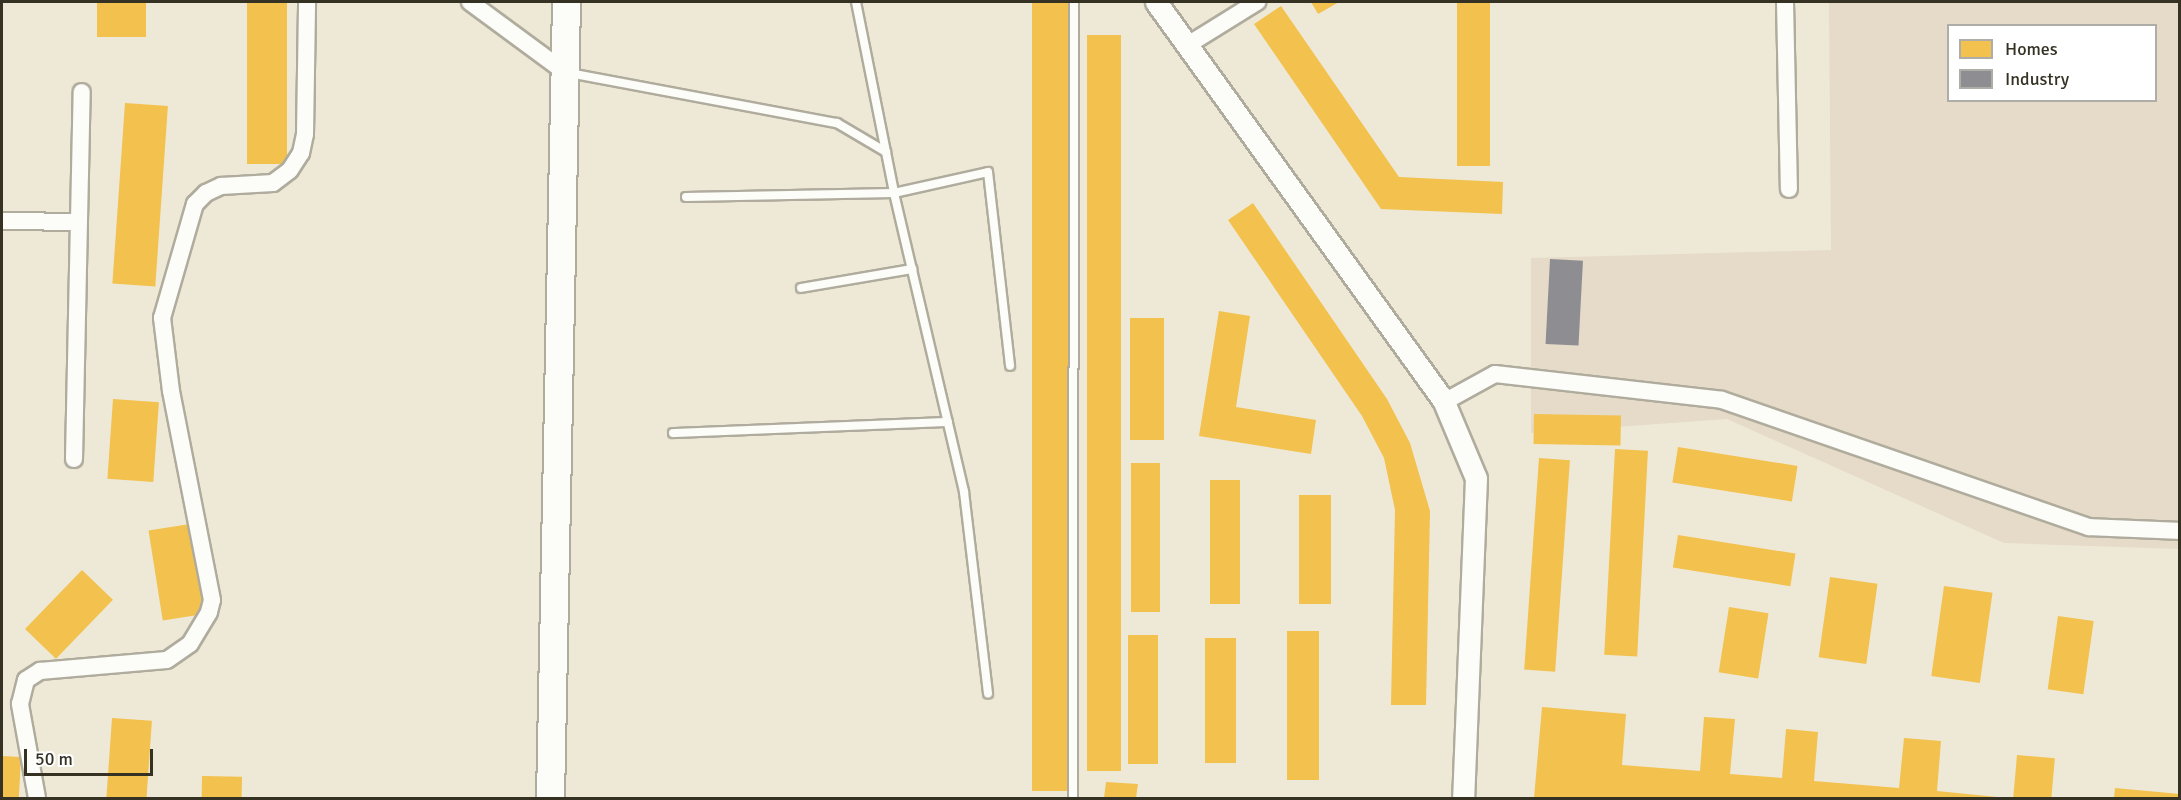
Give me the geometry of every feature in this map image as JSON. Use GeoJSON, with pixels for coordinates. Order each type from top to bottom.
{"type":"FeatureCollection","features":[{"type":"Feature","properties":{"kind":"main road"},"geometry":{"type":"LineString","coordinates":[[550,798],[566,2]]}},
{"type":"Feature","properties":{"kind":"street"},"geometry":{"type":"LineString","coordinates":[[37,798],[20,704],[26,680],[40,671],[167,660],[190,644],[209,612],[212,600],[171,391],[162,318],[195,204],[206,193],[221,186],[273,183],[290,170],[301,153],[305,134],[307,2]]}},
{"type":"Feature","properties":{"kind":"street"},"geometry":{"type":"LineString","coordinates":[[470,2],[565,72]]}},
{"type":"Feature","properties":{"kind":"street"},"geometry":{"type":"LineString","coordinates":[[1156,2],[1444,402],[1476,478],[1463,798]]}},
{"type":"Feature","properties":{"kind":"street"},"geometry":{"type":"LineString","coordinates":[[1186,46],[1257,2]]}},
{"type":"Feature","properties":{"kind":"street"},"geometry":{"type":"LineString","coordinates":[[1785,2],[1789,189]]}},
{"type":"Feature","properties":{"kind":"street"},"geometry":{"type":"LineString","coordinates":[[74,459],[82,92]]}},
{"type":"Feature","properties":{"kind":"street"},"geometry":{"type":"LineString","coordinates":[[2,222],[79,222]]}},
{"type":"Feature","properties":{"kind":"street"},"geometry":{"type":"LineString","coordinates":[[1444,402],[1495,374],[1722,400],[2089,527],[2180,531]]}},
{"type":"Feature","properties":{"kind":"lane"},"geometry":{"type":"LineString","coordinates":[[856,2],[894,193],[964,492],[988,694]]}},
{"type":"Feature","properties":{"kind":"lane"},"geometry":{"type":"LineString","coordinates":[[1074,2],[1074,798]]}},
{"type":"Feature","properties":{"kind":"lane"},"geometry":{"type":"LineString","coordinates":[[565,72],[837,123],[886,152]]}},
{"type":"Feature","properties":{"kind":"lane"},"geometry":{"type":"LineString","coordinates":[[686,197],[894,193],[988,172],[1010,366]]}},
{"type":"Feature","properties":{"kind":"lane"},"geometry":{"type":"LineString","coordinates":[[801,288],[912,269]]}},
{"type":"Feature","properties":{"kind":"lane"},"geometry":{"type":"LineString","coordinates":[[673,433],[948,422]]}},
{"type":"Feature","properties":{"kind":"shaded area"},"geometry":{"type":"Polygon","coordinates":[[[1829,2],[2179,2],[2179,549],[2004,543],[1727,419],[1531,433],[1531,258],[1831,250],[1829,2]]]}},
{"type":"Feature","properties":{"kind":"building: Homes"},"geometry":{"type":"Polygon","coordinates":[[[97,2],[146,2],[146,37],[97,37],[97,2]]]}},
{"type":"Feature","properties":{"kind":"building: Homes"},"geometry":{"type":"Polygon","coordinates":[[[247,2],[287,2],[287,164],[247,164],[247,2]]]}},
{"type":"Feature","properties":{"kind":"building: Homes"},"geometry":{"type":"Polygon","coordinates":[[[1032,2],[1068,2],[1068,791],[1032,791],[1032,2]]]}},
{"type":"Feature","properties":{"kind":"building: Homes"},"geometry":{"type":"Polygon","coordinates":[[[1311,2],[1339,2],[1318,14],[1311,2]]]}},
{"type":"Feature","properties":{"kind":"building: Homes"},"geometry":{"type":"Polygon","coordinates":[[[1457,2],[1490,2],[1490,166],[1457,166],[1457,2]]]}},
{"type":"Feature","properties":{"kind":"building: Homes"},"geometry":{"type":"Polygon","coordinates":[[[1281,6],[1399,177],[1503,182],[1502,214],[1381,209],[1254,24],[1281,6]]]}},
{"type":"Feature","properties":{"kind":"building: Homes"},"geometry":{"type":"Polygon","coordinates":[[[1087,35],[1121,35],[1121,771],[1087,771],[1087,35]]]}},
{"type":"Feature","properties":{"kind":"building: Homes"},"geometry":{"type":"Polygon","coordinates":[[[125,103],[168,106],[155,287],[112,284],[125,103]]]}},
{"type":"Feature","properties":{"kind":"building: Homes"},"geometry":{"type":"Polygon","coordinates":[[[1253,203],[1387,399],[1410,443],[1430,511],[1426,705],[1391,705],[1395,510],[1384,458],[1362,416],[1228,220],[1253,203]]]}},
{"type":"Feature","properties":{"kind":"building: Homes"},"geometry":{"type":"Polygon","coordinates":[[[1219,311],[1250,316],[1236,407],[1316,420],[1311,454],[1199,436],[1219,311]]]}},
{"type":"Feature","properties":{"kind":"building: Homes"},"geometry":{"type":"Polygon","coordinates":[[[1130,318],[1164,318],[1164,440],[1130,440],[1130,318]]]}},
{"type":"Feature","properties":{"kind":"building: Homes"},"geometry":{"type":"Polygon","coordinates":[[[113,399],[159,402],[153,482],[107,479],[113,399]]]}},
{"type":"Feature","properties":{"kind":"building: Homes"},"geometry":{"type":"Polygon","coordinates":[[[1534,414],[1621,416],[1620,446],[1533,444],[1534,414]]]}},
{"type":"Feature","properties":{"kind":"building: Homes"},"geometry":{"type":"Polygon","coordinates":[[[1678,447],[1798,466],[1792,501],[1672,483],[1678,447]]]}},
{"type":"Feature","properties":{"kind":"building: Homes"},"geometry":{"type":"Polygon","coordinates":[[[1615,449],[1648,451],[1637,656],[1604,655],[1615,449]]]}},
{"type":"Feature","properties":{"kind":"building: Homes"},"geometry":{"type":"Polygon","coordinates":[[[1539,458],[1570,460],[1555,672],[1524,669],[1539,458]]]}},
{"type":"Feature","properties":{"kind":"building: Homes"},"geometry":{"type":"Polygon","coordinates":[[[1131,463],[1160,463],[1160,612],[1131,612],[1131,463]]]}},
{"type":"Feature","properties":{"kind":"building: Homes"},"geometry":{"type":"Polygon","coordinates":[[[1210,480],[1240,480],[1240,604],[1210,604],[1210,480]]]}},
{"type":"Feature","properties":{"kind":"building: Homes"},"geometry":{"type":"Polygon","coordinates":[[[1299,495],[1331,495],[1331,604],[1299,604],[1299,495]]]}},
{"type":"Feature","properties":{"kind":"building: Homes"},"geometry":{"type":"Polygon","coordinates":[[[190,524],[204,614],[163,620],[149,531],[190,524]]]}},
{"type":"Feature","properties":{"kind":"building: Homes"},"geometry":{"type":"Polygon","coordinates":[[[1678,535],[1796,554],[1790,586],[1673,568],[1678,535]]]}},
{"type":"Feature","properties":{"kind":"building: Homes"},"geometry":{"type":"Polygon","coordinates":[[[82,570],[113,600],[56,659],[25,629],[82,570]]]}},
{"type":"Feature","properties":{"kind":"building: Homes"},"geometry":{"type":"Polygon","coordinates":[[[1830,577],[1878,584],[1866,664],[1819,657],[1830,577]]]}},
{"type":"Feature","properties":{"kind":"building: Homes"},"geometry":{"type":"Polygon","coordinates":[[[1944,586],[1993,593],[1980,683],[1931,676],[1944,586]]]}},
{"type":"Feature","properties":{"kind":"building: Homes"},"geometry":{"type":"Polygon","coordinates":[[[1729,607],[1769,613],[1758,678],[1719,672],[1729,607]]]}},
{"type":"Feature","properties":{"kind":"building: Homes"},"geometry":{"type":"Polygon","coordinates":[[[2058,616],[2094,621],[2083,694],[2048,689],[2058,616]]]}},
{"type":"Feature","properties":{"kind":"building: Homes"},"geometry":{"type":"Polygon","coordinates":[[[1287,631],[1319,631],[1319,780],[1287,780],[1287,631]]]}},
{"type":"Feature","properties":{"kind":"building: Homes"},"geometry":{"type":"Polygon","coordinates":[[[1128,635],[1158,635],[1158,764],[1128,764],[1128,635]]]}},
{"type":"Feature","properties":{"kind":"building: Homes"},"geometry":{"type":"Polygon","coordinates":[[[1205,638],[1236,638],[1236,763],[1205,763],[1205,638]]]}},
{"type":"Feature","properties":{"kind":"building: Homes"},"geometry":{"type":"Polygon","coordinates":[[[1542,707],[1626,714],[1622,765],[1700,771],[1704,717],[1735,719],[1730,774],[1782,778],[1786,729],[1818,732],[1814,781],[1899,788],[1904,738],[1941,741],[1937,791],[2007,798],[1534,798],[1542,707]]]}},
{"type":"Feature","properties":{"kind":"building: Homes"},"geometry":{"type":"Polygon","coordinates":[[[112,718],[152,721],[147,798],[106,798],[112,718]]]}},
{"type":"Feature","properties":{"kind":"building: Homes"},"geometry":{"type":"Polygon","coordinates":[[[2017,755],[2055,758],[2051,798],[2013,798],[2017,755]]]}},
{"type":"Feature","properties":{"kind":"building: Homes"},"geometry":{"type":"Polygon","coordinates":[[[2,756],[21,757],[19,798],[2,798],[2,756]]]}},
{"type":"Feature","properties":{"kind":"building: Homes"},"geometry":{"type":"Polygon","coordinates":[[[202,776],[242,777],[242,798],[202,798],[202,776]]]}},
{"type":"Feature","properties":{"kind":"building: Homes"},"geometry":{"type":"Polygon","coordinates":[[[1106,782],[1138,784],[1136,798],[1104,798],[1106,782]]]}},
{"type":"Feature","properties":{"kind":"building: Homes"},"geometry":{"type":"Polygon","coordinates":[[[2115,788],[2180,794],[2180,798],[2114,798],[2115,788]]]}},
{"type":"Feature","properties":{"kind":"building: Industry"},"geometry":{"type":"Polygon","coordinates":[[[1550,259],[1583,261],[1579,346],[1546,344],[1550,259]]]}}]}
